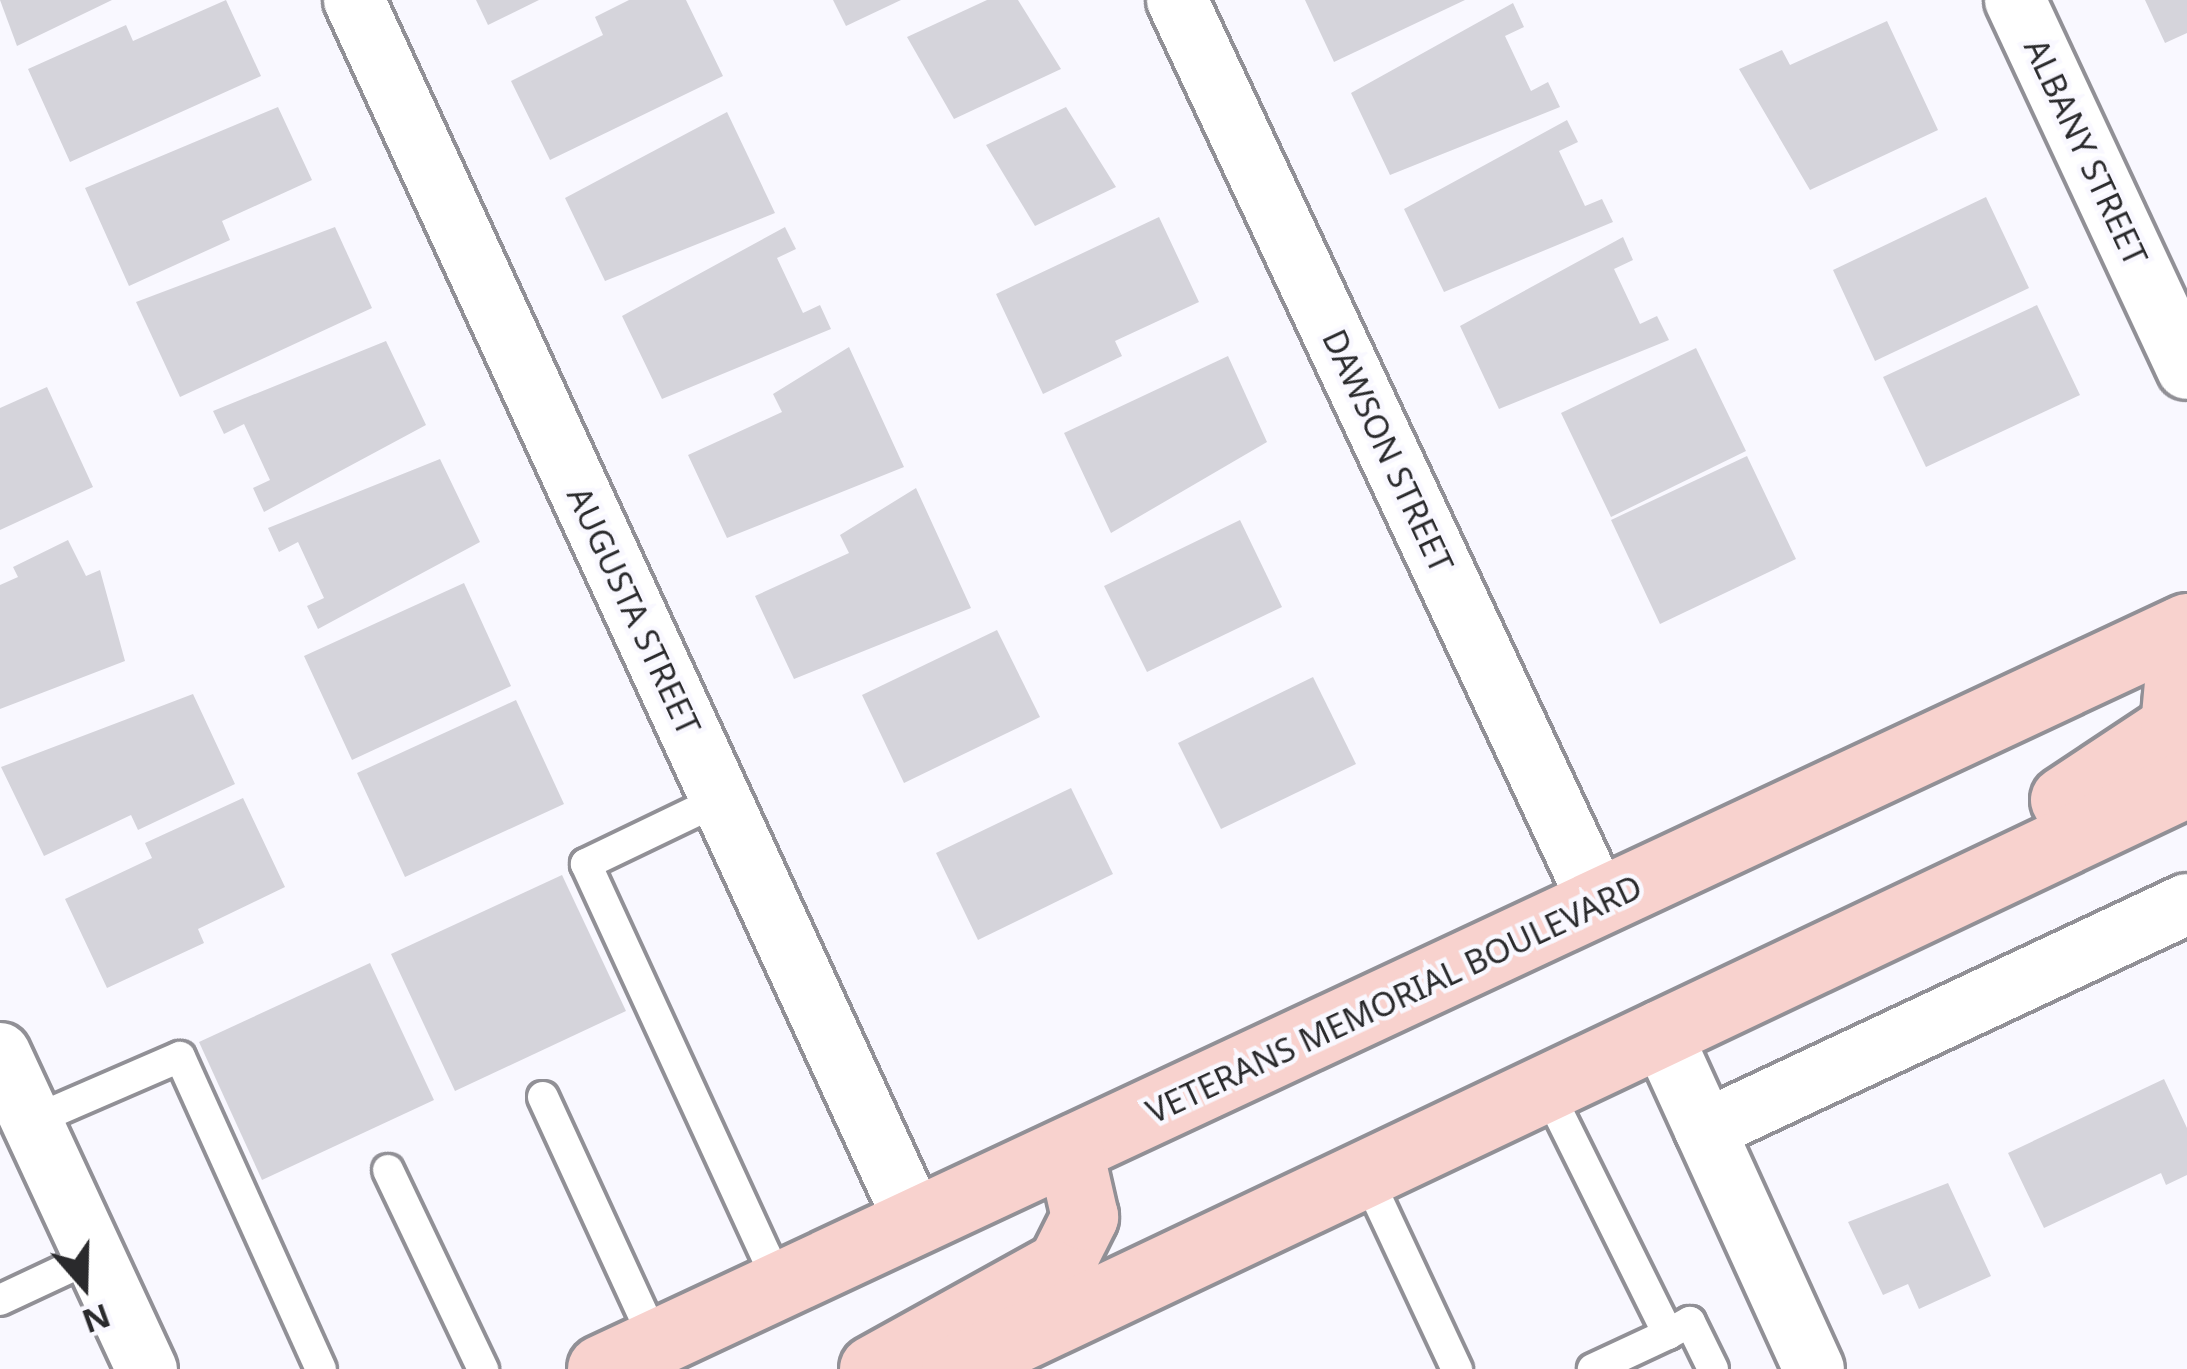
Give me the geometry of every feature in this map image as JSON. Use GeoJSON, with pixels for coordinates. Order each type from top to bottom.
{"type":"FeatureCollection","features":[{"type":"Feature","properties":{"kind":"main road","name":"VETERANS MEMORIAL BOULEVARD"},"geometry":{"type":"LineString","coordinates":[[629,1356],[2185,628]]}},
{"type":"Feature","properties":{"kind":"main road"},"geometry":{"type":"LineString","coordinates":[[1752,988],[2174,727],[2185,628]]}},
{"type":"Feature","properties":{"kind":"main road"},"geometry":{"type":"LineString","coordinates":[[977,1364],[1545,1086],[2187,784]]}},
{"type":"Feature","properties":{"kind":"main road"},"geometry":{"type":"LineString","coordinates":[[873,1369],[1061,1265],[1084,1217],[1070,1151]]}},
{"type":"Feature","properties":{"kind":"street","name":"AUGUSTA STREET"},"geometry":{"type":"LineString","coordinates":[[354,0],[915,1222]]}},
{"type":"Feature","properties":{"kind":"street","name":"DAWSON STREET"},"geometry":{"type":"LineString","coordinates":[[1178,0],[1599,903]]}},
{"type":"Feature","properties":{"kind":"street","name":"ALBANY STREET"},"geometry":{"type":"LineString","coordinates":[[2015,0],[2187,369]]}},
{"type":"Feature","properties":{"kind":"street"},"geometry":{"type":"LineString","coordinates":[[1705,1130],[2187,904]]}},
{"type":"Feature","properties":{"kind":"street"},"geometry":{"type":"LineString","coordinates":[[1660,1031],[1814,1369]]}},
{"type":"Feature","properties":{"kind":"street"},"geometry":{"type":"LineString","coordinates":[[0,1052],[147,1369]]}},
{"type":"Feature","properties":{"kind":"lane"},"geometry":{"type":"LineString","coordinates":[[721,799],[586,864],[780,1285]]}},
{"type":"Feature","properties":{"kind":"lane"},"geometry":{"type":"LineString","coordinates":[[32,1121],[180,1058],[321,1369]]}},
{"type":"Feature","properties":{"kind":"lane"},"geometry":{"type":"LineString","coordinates":[[1545,1086],[1668,1334]]}},
{"type":"Feature","properties":{"kind":"lane"},"geometry":{"type":"LineString","coordinates":[[543,1097],[629,1356]]}},
{"type":"Feature","properties":{"kind":"lane"},"geometry":{"type":"LineString","coordinates":[[388,1169],[483,1369]]}},
{"type":"Feature","properties":{"kind":"lane"},"geometry":{"type":"LineString","coordinates":[[1365,1173],[1457,1369]]}},
{"type":"Feature","properties":{"kind":"lane"},"geometry":{"type":"LineString","coordinates":[[0,1300],[94,1256]]}},
{"type":"Feature","properties":{"kind":"lane"},"geometry":{"type":"LineString","coordinates":[[1593,1369],[1690,1322],[1713,1369]]}},
{"type":"Feature","properties":{"kind":"building"},"geometry":{"type":"Polygon","coordinates":[[[0,0],[112,0],[17,46],[0,0]]]}},
{"type":"Feature","properties":{"kind":"building"},"geometry":{"type":"Polygon","coordinates":[[[226,0],[261,76],[70,162],[28,69],[126,25],[133,41],[226,0]]]}},
{"type":"Feature","properties":{"kind":"building"},"geometry":{"type":"Polygon","coordinates":[[[476,0],[539,0],[488,25],[476,0]]]}},
{"type":"Feature","properties":{"kind":"building"},"geometry":{"type":"Polygon","coordinates":[[[629,0],[686,0],[723,76],[550,160],[511,81],[603,35],[595,17],[629,0]]]}},
{"type":"Feature","properties":{"kind":"building"},"geometry":{"type":"Polygon","coordinates":[[[833,0],[901,0],[846,26],[833,0]]]}},
{"type":"Feature","properties":{"kind":"building"},"geometry":{"type":"Polygon","coordinates":[[[987,0],[1018,0],[1061,69],[954,119],[907,37],[987,0]]]}},
{"type":"Feature","properties":{"kind":"building"},"geometry":{"type":"Polygon","coordinates":[[[1305,0],[1465,0],[1334,62],[1305,0]]]}},
{"type":"Feature","properties":{"kind":"building"},"geometry":{"type":"Polygon","coordinates":[[[2145,0],[2187,0],[2187,33],[2165,43],[2145,0]]]}},
{"type":"Feature","properties":{"kind":"building"},"geometry":{"type":"Polygon","coordinates":[[[1513,3],[1524,27],[1505,36],[1531,91],[1548,82],[1560,107],[1390,175],[1351,93],[1513,3]]]}},
{"type":"Feature","properties":{"kind":"building"},"geometry":{"type":"Polygon","coordinates":[[[1887,21],[1938,130],[1810,190],[1739,69],[1782,50],[1790,65],[1887,21]]]}},
{"type":"Feature","properties":{"kind":"building"},"geometry":{"type":"Polygon","coordinates":[[[278,107],[312,180],[222,221],[230,240],[129,286],[85,188],[278,107]]]}},
{"type":"Feature","properties":{"kind":"building"},"geometry":{"type":"Polygon","coordinates":[[[1066,107],[1116,187],[1035,226],[986,145],[1066,107]]]}},
{"type":"Feature","properties":{"kind":"building"},"geometry":{"type":"Polygon","coordinates":[[[727,112],[775,213],[605,281],[565,198],[727,112]]]}},
{"type":"Feature","properties":{"kind":"building"},"geometry":{"type":"Polygon","coordinates":[[[1567,120],[1578,142],[1559,151],[1585,206],[1602,199],[1613,222],[1444,292],[1404,209],[1567,120]]]}},
{"type":"Feature","properties":{"kind":"building"},"geometry":{"type":"Polygon","coordinates":[[[1986,197],[2029,288],[1875,361],[1833,270],[1986,197]]]}},
{"type":"Feature","properties":{"kind":"building"},"geometry":{"type":"Polygon","coordinates":[[[1159,217],[1199,302],[1115,341],[1122,356],[1043,394],[996,294],[1159,217]]]}},
{"type":"Feature","properties":{"kind":"building"},"geometry":{"type":"Polygon","coordinates":[[[335,227],[372,308],[180,397],[136,302],[335,227]]]}},
{"type":"Feature","properties":{"kind":"building"},"geometry":{"type":"Polygon","coordinates":[[[785,227],[796,249],[777,258],[803,313],[820,305],[831,329],[662,399],[622,316],[785,227]]]}},
{"type":"Feature","properties":{"kind":"building"},"geometry":{"type":"Polygon","coordinates":[[[1623,237],[1633,260],[1614,269],[1640,324],[1657,316],[1669,340],[1499,409],[1460,326],[1623,237]]]}},
{"type":"Feature","properties":{"kind":"building"},"geometry":{"type":"Polygon","coordinates":[[[2037,305],[2080,395],[1926,467],[1883,377],[2037,305]]]}},
{"type":"Feature","properties":{"kind":"building"},"geometry":{"type":"Polygon","coordinates":[[[386,341],[426,425],[264,512],[253,488],[270,480],[244,424],[224,434],[213,411],[386,341]]]}},
{"type":"Feature","properties":{"kind":"building"},"geometry":{"type":"Polygon","coordinates":[[[849,347],[904,467],[727,538],[688,455],[782,412],[773,394],[849,347]]]}},
{"type":"Feature","properties":{"kind":"building"},"geometry":{"type":"Polygon","coordinates":[[[1696,348],[1746,451],[1611,517],[1561,413],[1696,348]]]}},
{"type":"Feature","properties":{"kind":"building"},"geometry":{"type":"Polygon","coordinates":[[[1228,356],[1267,442],[1111,533],[1064,433],[1228,356]]]}},
{"type":"Feature","properties":{"kind":"building"},"geometry":{"type":"Polygon","coordinates":[[[47,387],[93,487],[0,530],[0,408],[47,387]]]}},
{"type":"Feature","properties":{"kind":"building"},"geometry":{"type":"Polygon","coordinates":[[[1747,456],[1796,559],[1660,624],[1611,520],[1747,456]]]}},
{"type":"Feature","properties":{"kind":"building"},"geometry":{"type":"Polygon","coordinates":[[[440,459],[480,542],[318,629],[307,606],[324,598],[298,542],[279,552],[268,528],[440,459]]]}},
{"type":"Feature","properties":{"kind":"building"},"geometry":{"type":"Polygon","coordinates":[[[916,488],[971,608],[794,679],[755,596],[849,553],[840,535],[916,488]]]}},
{"type":"Feature","properties":{"kind":"building"},"geometry":{"type":"Polygon","coordinates":[[[1240,520],[1282,607],[1147,672],[1104,586],[1240,520]]]}},
{"type":"Feature","properties":{"kind":"building"},"geometry":{"type":"Polygon","coordinates":[[[68,540],[86,576],[100,570],[125,661],[0,709],[0,585],[18,577],[13,567],[68,540]]]}},
{"type":"Feature","properties":{"kind":"building"},"geometry":{"type":"Polygon","coordinates":[[[464,583],[511,686],[352,760],[304,656],[464,583]]]}},
{"type":"Feature","properties":{"kind":"building"},"geometry":{"type":"Polygon","coordinates":[[[997,630],[1040,717],[904,783],[862,695],[997,630]]]}},
{"type":"Feature","properties":{"kind":"building"},"geometry":{"type":"Polygon","coordinates":[[[1313,677],[1356,764],[1221,829],[1178,743],[1313,677]]]}},
{"type":"Feature","properties":{"kind":"building"},"geometry":{"type":"Polygon","coordinates":[[[193,694],[235,784],[138,830],[131,815],[44,856],[1,767],[193,694]]]}},
{"type":"Feature","properties":{"kind":"building"},"geometry":{"type":"Polygon","coordinates":[[[516,700],[564,804],[405,877],[357,773],[516,700]]]}},
{"type":"Feature","properties":{"kind":"building"},"geometry":{"type":"Polygon","coordinates":[[[1071,788],[1113,874],[978,940],[936,853],[1071,788]]]}},
{"type":"Feature","properties":{"kind":"building"},"geometry":{"type":"Polygon","coordinates":[[[243,798],[285,887],[198,929],[204,943],[107,988],[65,899],[152,858],[145,843],[243,798]]]}},
{"type":"Feature","properties":{"kind":"building"},"geometry":{"type":"Polygon","coordinates":[[[562,875],[626,1011],[455,1091],[391,954],[562,875]]]}},
{"type":"Feature","properties":{"kind":"building"},"geometry":{"type":"Polygon","coordinates":[[[370,963],[434,1100],[262,1180],[199,1042],[370,963]]]}},
{"type":"Feature","properties":{"kind":"building"},"geometry":{"type":"Polygon","coordinates":[[[2164,1079],[2187,1128],[2187,1175],[2166,1185],[2161,1173],[2044,1228],[2008,1153],[2164,1079]]]}},
{"type":"Feature","properties":{"kind":"building"},"geometry":{"type":"Polygon","coordinates":[[[1948,1183],[1991,1276],[1919,1309],[1908,1284],[1883,1295],[1848,1222],[1948,1183]]]}}]}
